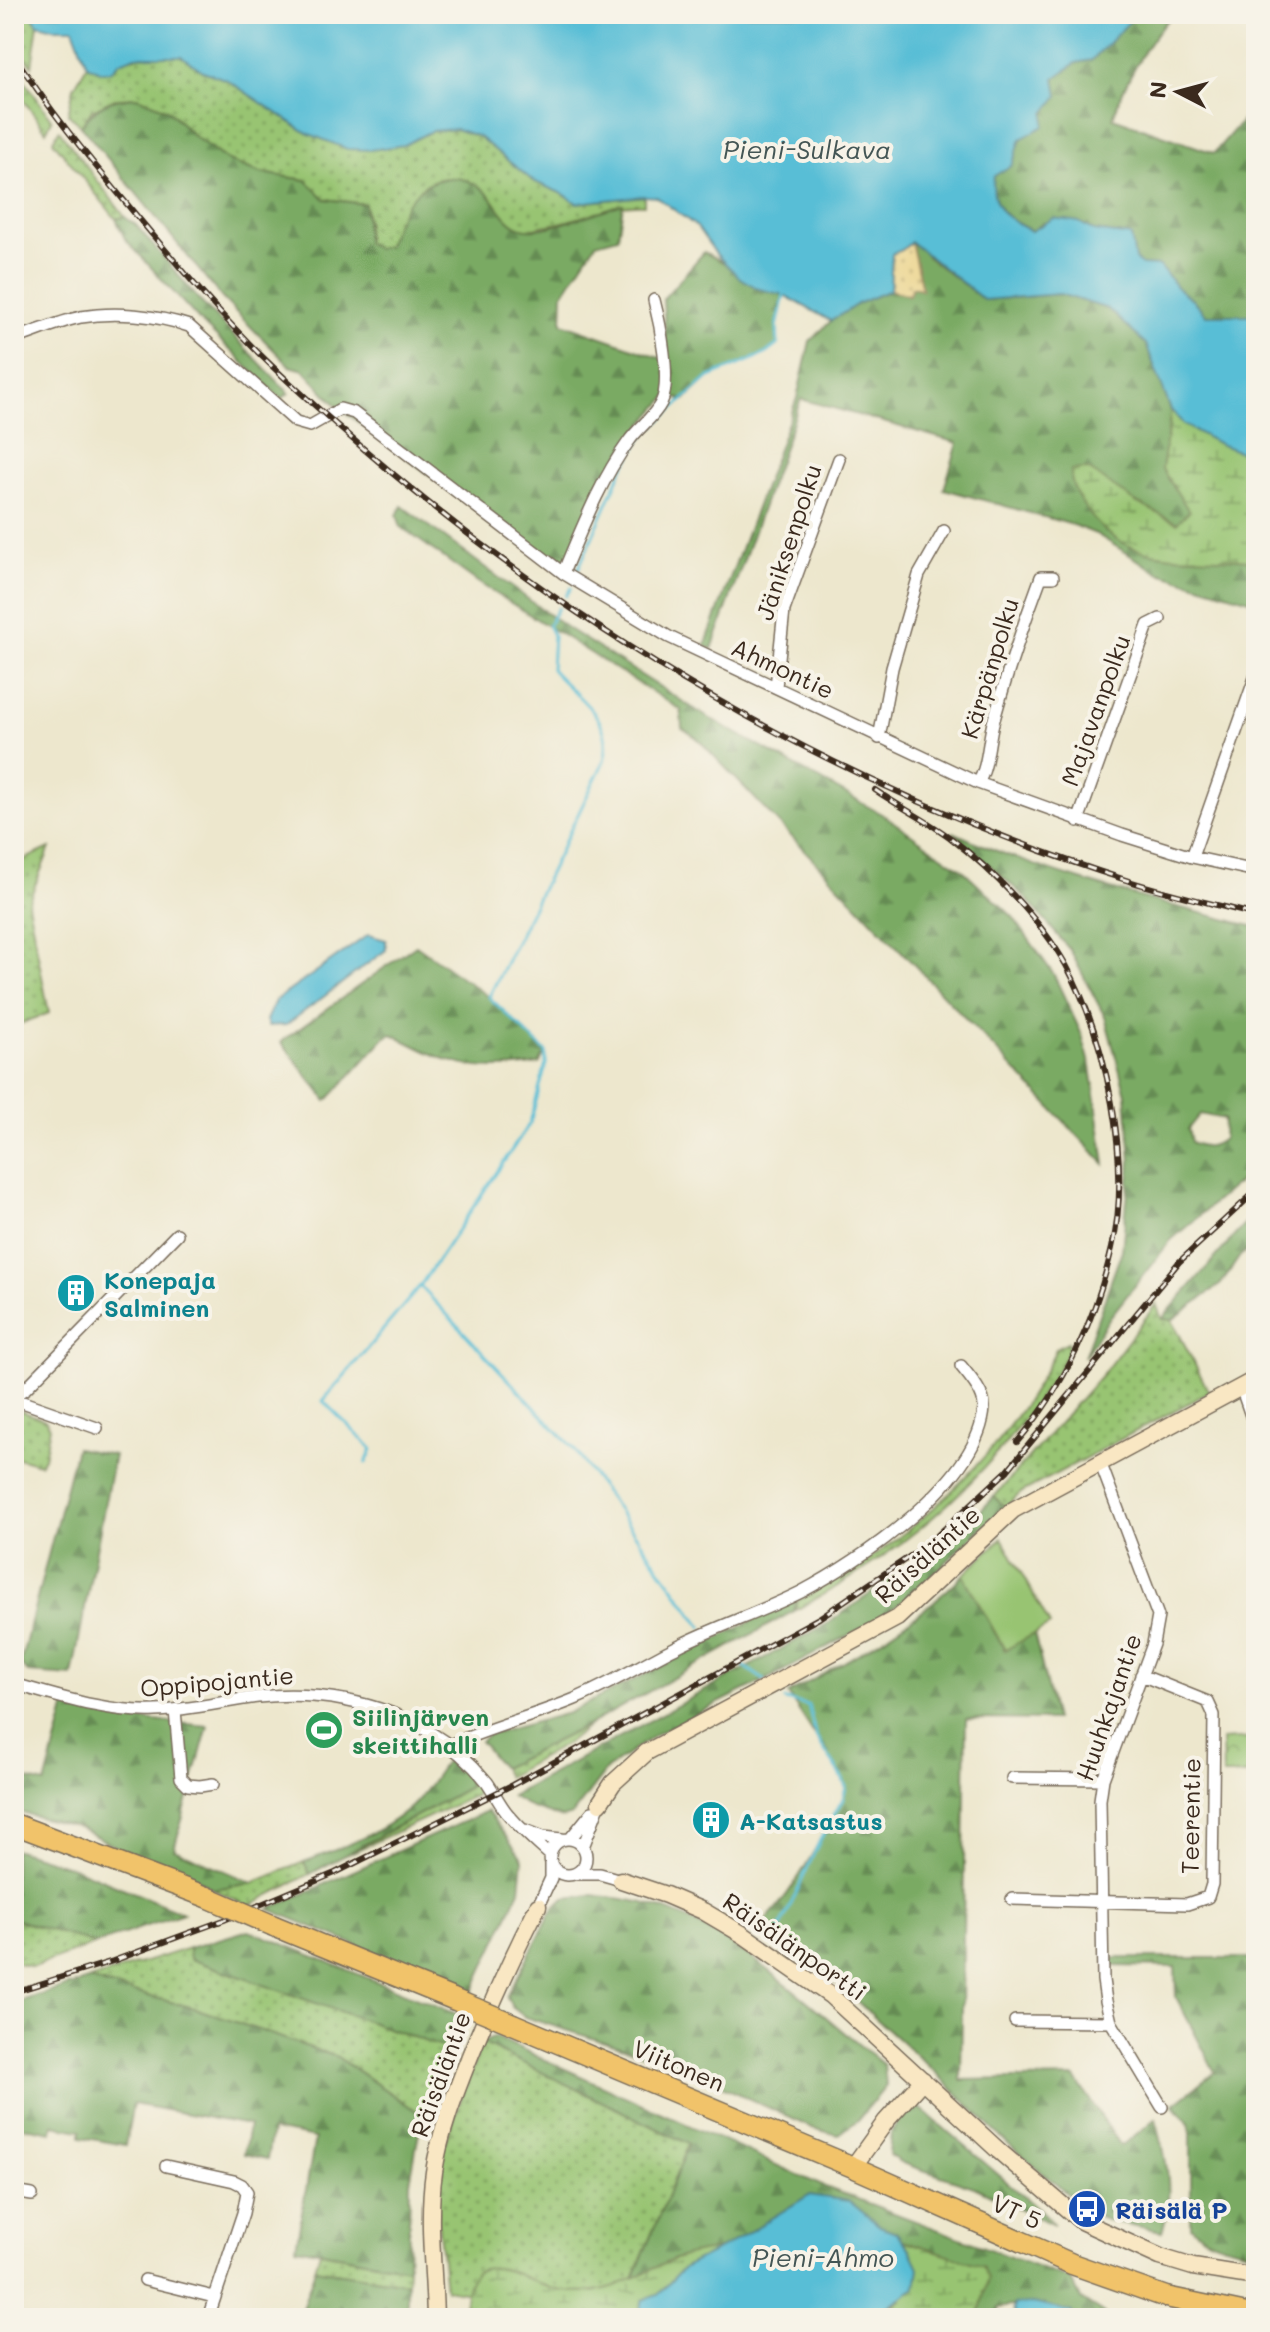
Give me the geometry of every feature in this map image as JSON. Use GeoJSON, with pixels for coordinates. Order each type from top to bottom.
{"type":"FeatureCollection","features":[{"type":"Feature","properties":{"kind":"highway","name":"Viitonen"},"geometry":{"type":"LineString","coordinates":[[14,1824],[207,1897],[853,2167]]}},
{"type":"Feature","properties":{"kind":"highway","name":"VT 5"},"geometry":{"type":"LineString","coordinates":[[853,2167],[1129,2286],[1256,2316]]}},
{"type":"Feature","properties":{"kind":"street"},"geometry":{"type":"LineString","coordinates":[[563,573],[610,472],[629,440],[662,402],[665,374],[661,330],[654,300]]}},
{"type":"Feature","properties":{"kind":"street","name":"Ahmontie"},"geometry":{"type":"LineString","coordinates":[[14,339],[95,315],[168,319],[189,326],[296,422],[310,426],[340,409],[354,413],[563,573],[669,637],[978,783],[1078,821],[1192,857],[1256,871]]}},
{"type":"Feature","properties":{"kind":"street","name":"Jäniksenpolku"},"geometry":{"type":"LineString","coordinates":[[776,687],[784,610],[839,459]]}},
{"type":"Feature","properties":{"kind":"street"},"geometry":{"type":"LineString","coordinates":[[879,738],[892,668],[919,575],[944,531]]}},
{"type":"Feature","properties":{"kind":"street","name":"Kärpänpolku"},"geometry":{"type":"LineString","coordinates":[[978,783],[983,775],[988,740],[1015,645],[1041,577],[1053,577]]}},
{"type":"Feature","properties":{"kind":"street","name":"Majavanpolku"},"geometry":{"type":"LineString","coordinates":[[1078,821],[1148,625],[1160,619]]}},
{"type":"Feature","properties":{"kind":"street"},"geometry":{"type":"LineString","coordinates":[[1192,857],[1256,675]]}},
{"type":"Feature","properties":{"kind":"street"},"geometry":{"type":"LineString","coordinates":[[14,1398],[177,1234]]}},
{"type":"Feature","properties":{"kind":"street"},"geometry":{"type":"LineString","coordinates":[[450,1745],[580,1697],[675,1647],[801,1592],[882,1542],[932,1496],[970,1453],[985,1406],[980,1393],[961,1366]]}},
{"type":"Feature","properties":{"kind":"street"},"geometry":{"type":"LineString","coordinates":[[1248,1383],[1256,1430]]}},
{"type":"Feature","properties":{"kind":"street","name":"Räisäläntie"},"geometry":{"type":"LineString","coordinates":[[600,1803],[613,1783],[647,1752],[897,1618],[1013,1510],[1248,1383]]}},
{"type":"Feature","properties":{"kind":"street"},"geometry":{"type":"LineString","coordinates":[[14,1398],[97,1428]]}},
{"type":"Feature","properties":{"kind":"street","name":"Huuhkajantie"},"geometry":{"type":"LineString","coordinates":[[1100,1462],[1158,1616],[1153,1644],[1103,1779],[1100,1800],[1103,1980],[1111,2022],[1162,2107]]}},
{"type":"Feature","properties":{"kind":"street","name":"Teerentie"},"geometry":{"type":"LineString","coordinates":[[1102,1902],[1199,1902],[1208,1897],[1212,1884],[1214,1715],[1208,1702],[1141,1675]]}},
{"type":"Feature","properties":{"kind":"street","name":"Oppipojantie"},"geometry":{"type":"LineString","coordinates":[[14,1684],[107,1708],[175,1710],[297,1694],[373,1707],[409,1721],[450,1745],[486,1782],[506,1812],[551,1860]]}},
{"type":"Feature","properties":{"kind":"street"},"geometry":{"type":"LineString","coordinates":[[175,1710],[181,1778],[188,1785],[213,1784]]}},
{"type":"Feature","properties":{"kind":"street"},"geometry":{"type":"LineString","coordinates":[[1012,1778],[1103,1779]]}},
{"type":"Feature","properties":{"kind":"street"},"geometry":{"type":"LineString","coordinates":[[538,1906],[551,1878],[554,1845],[566,1839],[600,1803]]}},
{"type":"Feature","properties":{"kind":"street"},"geometry":{"type":"LineString","coordinates":[[538,1906],[555,1881],[582,1869],[600,1803]]}},
{"type":"Feature","properties":{"kind":"street"},"geometry":{"type":"LineString","coordinates":[[522,1829],[543,1837],[566,1839],[585,1850],[593,1862],[621,1880]]}},
{"type":"Feature","properties":{"kind":"street"},"geometry":{"type":"LineString","coordinates":[[551,1860],[555,1870],[569,1875],[600,1874],[621,1880]]}},
{"type":"Feature","properties":{"kind":"street","name":"Räisälänportti"},"geometry":{"type":"LineString","coordinates":[[621,1880],[703,1911],[742,1934],[831,1996],[923,2080]]}},
{"type":"Feature","properties":{"kind":"street"},"geometry":{"type":"LineString","coordinates":[[1012,1899],[1102,1902]]}},
{"type":"Feature","properties":{"kind":"street","name":"Räisäläntie"},"geometry":{"type":"LineString","coordinates":[[435,2318],[431,2218],[433,2174],[440,2138],[502,1978],[538,1906]]}},
{"type":"Feature","properties":{"kind":"street"},"geometry":{"type":"LineString","coordinates":[[1015,2021],[1111,2022]]}},
{"type":"Feature","properties":{"kind":"street"},"geometry":{"type":"LineString","coordinates":[[853,2167],[886,2121],[923,2080],[1040,2188],[1081,2221],[1160,2257],[1193,2267],[1256,2277]]}},
{"type":"Feature","properties":{"kind":"street"},"geometry":{"type":"LineString","coordinates":[[166,2166],[234,2181],[247,2192],[208,2318]]}},
{"type":"Feature","properties":{"kind":"street"},"geometry":{"type":"LineString","coordinates":[[14,2192],[32,2195]]}},
{"type":"Feature","properties":{"kind":"street"},"geometry":{"type":"LineString","coordinates":[[145,2280],[214,2297]]}},
{"type":"Feature","properties":{"kind":"green space"},"geometry":{"type":"Polygon","coordinates":[[[14,14],[31,14],[38,24],[32,66],[14,41],[14,14]]]}},
{"type":"Feature","properties":{"kind":"green space"},"geometry":{"type":"Polygon","coordinates":[[[1137,14],[1172,14],[1137,63],[1113,118],[1214,153],[1256,105],[1256,315],[1206,315],[1177,288],[1160,266],[1142,265],[1135,260],[1131,236],[1094,231],[1079,222],[1043,223],[1032,231],[1007,216],[994,196],[994,176],[1012,165],[1021,139],[1057,96],[1055,78],[1076,63],[1092,60],[1137,14]]]}},
{"type":"Feature","properties":{"kind":"green space"},"geometry":{"type":"Polygon","coordinates":[[[148,55],[181,56],[203,71],[227,80],[307,133],[404,145],[431,131],[456,129],[479,137],[533,181],[577,203],[644,196],[644,205],[617,207],[556,224],[524,229],[508,220],[482,189],[451,179],[437,179],[415,194],[387,246],[376,249],[366,242],[365,204],[325,199],[306,180],[261,173],[228,161],[195,137],[167,109],[137,97],[117,98],[92,110],[81,126],[68,114],[74,87],[87,65],[106,70],[122,61],[148,55]]]}},
{"type":"Feature","properties":{"kind":"green space"},"geometry":{"type":"Polygon","coordinates":[[[14,65],[52,120],[46,131],[14,87],[14,65]]]}},
{"type":"Feature","properties":{"kind":"green space"},"geometry":{"type":"Polygon","coordinates":[[[137,97],[167,109],[195,137],[228,161],[261,173],[306,180],[325,199],[365,204],[366,242],[376,249],[387,246],[402,211],[416,193],[436,181],[449,178],[463,179],[479,186],[510,221],[522,228],[557,225],[623,204],[618,237],[596,243],[563,294],[562,323],[667,360],[663,299],[704,252],[784,295],[777,327],[778,344],[765,354],[709,377],[685,400],[668,396],[629,440],[563,573],[340,409],[304,370],[290,366],[222,298],[81,126],[105,104],[137,97]]]}},
{"type":"Feature","properties":{"kind":"green space"},"geometry":{"type":"Polygon","coordinates":[[[59,130],[125,217],[116,219],[53,141],[59,130]]]}},
{"type":"Feature","properties":{"kind":"green space"},"geometry":{"type":"Polygon","coordinates":[[[125,217],[136,225],[200,301],[289,393],[281,399],[199,320],[125,239],[116,219],[125,217]]]}},
{"type":"Feature","properties":{"kind":"green space"},"geometry":{"type":"Polygon","coordinates":[[[911,242],[984,300],[1060,294],[1108,309],[1146,344],[1171,410],[1256,458],[1256,602],[1159,573],[1096,534],[1073,525],[944,489],[958,443],[801,399],[712,649],[705,646],[797,398],[810,341],[831,321],[859,303],[890,290],[908,295],[911,242]]]}},
{"type":"Feature","properties":{"kind":"green space"},"geometry":{"type":"Polygon","coordinates":[[[926,256],[1063,279],[1256,381],[1256,561],[1142,551],[1103,529],[1077,495],[1071,470],[1088,469],[1137,503],[1177,523],[1189,511],[1162,469],[1171,410],[1146,344],[1108,309],[1060,294],[984,300],[926,256]]]}},
{"type":"Feature","properties":{"kind":"green space"},"geometry":{"type":"Polygon","coordinates":[[[402,506],[567,628],[707,717],[885,816],[963,870],[1013,917],[1054,975],[1082,1035],[1091,1067],[1105,1164],[697,738],[682,728],[681,710],[479,583],[401,527],[397,515],[402,506]]]}},
{"type":"Feature","properties":{"kind":"green space"},"geometry":{"type":"Polygon","coordinates":[[[953,832],[1064,875],[1256,927],[1256,1167],[1171,1240],[1110,1317],[1084,1357],[1122,1250],[1131,1161],[1126,1094],[1105,1017],[1070,950],[1026,898],[953,832]],[[1200,1114],[1188,1129],[1191,1142],[1208,1146],[1219,1142],[1223,1139],[1224,1119],[1200,1114]]]}},
{"type":"Feature","properties":{"kind":"green space"},"geometry":{"type":"Polygon","coordinates":[[[50,848],[28,903],[49,1013],[14,1026],[14,868],[23,860],[50,848]]]}},
{"type":"Feature","properties":{"kind":"green space"},"geometry":{"type":"Polygon","coordinates":[[[416,945],[489,997],[546,1052],[539,1064],[478,1067],[446,1060],[392,1034],[385,1037],[327,1101],[281,1042],[416,945]]]}},
{"type":"Feature","properties":{"kind":"green space"},"geometry":{"type":"Polygon","coordinates":[[[1256,1211],[1256,1244],[1240,1256],[1221,1284],[1172,1320],[1162,1319],[1256,1211]]]}},
{"type":"Feature","properties":{"kind":"green space"},"geometry":{"type":"Polygon","coordinates":[[[1156,1304],[1162,1319],[1172,1320],[1209,1392],[1022,1492],[1005,1507],[994,1497],[1105,1371],[1156,1304]]]}},
{"type":"Feature","properties":{"kind":"green space"},"geometry":{"type":"Polygon","coordinates":[[[1068,1342],[1060,1367],[1019,1426],[964,1489],[901,1543],[794,1611],[797,1601],[875,1555],[948,1495],[1010,1425],[1036,1387],[1057,1347],[1068,1342]]]}},
{"type":"Feature","properties":{"kind":"green space"},"geometry":{"type":"Polygon","coordinates":[[[14,1408],[45,1420],[50,1427],[40,1464],[14,1457],[19,1436],[14,1434],[14,1408]]]}},
{"type":"Feature","properties":{"kind":"green space"},"geometry":{"type":"Polygon","coordinates":[[[76,1448],[114,1455],[72,1676],[28,1673],[20,1664],[76,1448]]]}},
{"type":"Feature","properties":{"kind":"green space"},"geometry":{"type":"Polygon","coordinates":[[[994,1497],[1005,1507],[914,1592],[881,1618],[658,1733],[607,1769],[572,1815],[562,1818],[532,1808],[511,1796],[827,1624],[963,1529],[994,1497]]]}},
{"type":"Feature","properties":{"kind":"green space"},"geometry":{"type":"Polygon","coordinates":[[[1002,1538],[1050,1625],[1005,1650],[963,1575],[1002,1538]]]}},
{"type":"Feature","properties":{"kind":"green space"},"geometry":{"type":"Polygon","coordinates":[[[963,1575],[1004,1649],[1034,1633],[1055,1720],[966,1719],[961,2080],[1075,2078],[1121,2146],[1156,2119],[1166,2161],[1168,2189],[1162,2231],[1106,2220],[1083,2207],[1007,2143],[838,1984],[756,1930],[782,1901],[804,1868],[843,1799],[846,1787],[788,1694],[902,1626],[963,1575]]]}},
{"type":"Feature","properties":{"kind":"green space"},"geometry":{"type":"Polygon","coordinates":[[[797,1601],[794,1611],[592,1723],[502,1768],[480,1741],[489,1735],[568,1713],[797,1601]]]}},
{"type":"Feature","properties":{"kind":"green space"},"geometry":{"type":"Polygon","coordinates":[[[66,1706],[111,1717],[208,1726],[174,1849],[253,1883],[213,1889],[187,1873],[126,1852],[78,1827],[14,1811],[14,1776],[45,1784],[66,1706]]]}},
{"type":"Feature","properties":{"kind":"green space"},"geometry":{"type":"Polygon","coordinates":[[[592,1723],[569,1742],[507,1777],[502,1768],[592,1723]]]}},
{"type":"Feature","properties":{"kind":"green space"},"geometry":{"type":"Polygon","coordinates":[[[1256,1738],[1256,1775],[1223,1775],[1222,1740],[1256,1738]]]}},
{"type":"Feature","properties":{"kind":"green space"},"geometry":{"type":"Polygon","coordinates":[[[446,1761],[466,1774],[469,1787],[310,1874],[304,1862],[363,1838],[405,1812],[446,1761]]]}},
{"type":"Feature","properties":{"kind":"green space"},"geometry":{"type":"Polygon","coordinates":[[[466,1774],[478,1791],[474,1796],[333,1861],[469,1787],[466,1774]]]}},
{"type":"Feature","properties":{"kind":"green space"},"geometry":{"type":"Polygon","coordinates":[[[487,1811],[523,1859],[520,1890],[472,1993],[269,1909],[487,1811]]]}},
{"type":"Feature","properties":{"kind":"green space"},"geometry":{"type":"Polygon","coordinates":[[[14,1849],[72,1867],[183,1913],[96,1944],[14,1919],[14,1849]]]}},
{"type":"Feature","properties":{"kind":"green space"},"geometry":{"type":"Polygon","coordinates":[[[304,1862],[310,1874],[249,1906],[213,1889],[253,1883],[304,1862]]]}},
{"type":"Feature","properties":{"kind":"green space"},"geometry":{"type":"Polygon","coordinates":[[[593,1895],[641,1902],[680,1916],[742,1951],[884,2065],[886,2086],[858,2120],[838,2135],[812,2128],[675,2064],[525,2017],[512,2007],[507,1997],[553,1909],[564,1898],[593,1895]]]}},
{"type":"Feature","properties":{"kind":"green space"},"geometry":{"type":"Polygon","coordinates":[[[14,1919],[96,1944],[33,1967],[14,1962],[14,1919]]]}},
{"type":"Feature","properties":{"kind":"green space"},"geometry":{"type":"Polygon","coordinates":[[[249,1930],[462,2016],[447,2049],[190,1959],[189,1948],[249,1930]]]}},
{"type":"Feature","properties":{"kind":"green space"},"geometry":{"type":"Polygon","coordinates":[[[189,1948],[191,1959],[447,2049],[422,2115],[337,2057],[197,2009],[88,1980],[189,1948]]]}},
{"type":"Feature","properties":{"kind":"green space"},"geometry":{"type":"Polygon","coordinates":[[[1113,1958],[1256,1958],[1256,2253],[1204,2237],[1191,2226],[1191,2132],[1189,2123],[1173,2105],[1215,2072],[1176,1997],[1175,1967],[1113,1966],[1113,1958]]]}},
{"type":"Feature","properties":{"kind":"green space"},"geometry":{"type":"Polygon","coordinates":[[[88,1980],[197,2009],[337,2057],[422,2115],[410,2182],[408,2268],[296,2247],[315,2138],[272,2130],[267,2159],[244,2154],[249,2125],[133,2104],[125,2145],[81,2137],[81,2130],[53,2125],[52,2132],[14,2125],[14,2003],[88,1980]]]}},
{"type":"Feature","properties":{"kind":"green space"},"geometry":{"type":"Polygon","coordinates":[[[495,2037],[820,2185],[1071,2280],[1081,2299],[1110,2318],[1073,2318],[1072,2312],[1033,2303],[998,2308],[999,2318],[869,2318],[885,2307],[896,2232],[880,2226],[849,2201],[809,2195],[728,2245],[684,2267],[658,2295],[643,2300],[638,2318],[617,2318],[689,2144],[482,2043],[495,2037]]]}},
{"type":"Feature","properties":{"kind":"green space"},"geometry":{"type":"Polygon","coordinates":[[[482,2043],[689,2144],[617,2318],[445,2289],[436,2202],[442,2151],[482,2043]]]}},
{"type":"Feature","properties":{"kind":"green space"},"geometry":{"type":"Polygon","coordinates":[[[919,2107],[1054,2225],[974,2187],[902,2163],[889,2155],[891,2133],[905,2111],[919,2107]]]}},
{"type":"Feature","properties":{"kind":"green space"},"geometry":{"type":"Polygon","coordinates":[[[903,2240],[983,2266],[988,2279],[978,2318],[869,2318],[901,2300],[910,2249],[903,2240]]]}},
{"type":"Feature","properties":{"kind":"green space"},"geometry":{"type":"Polygon","coordinates":[[[721,2249],[684,2267],[658,2295],[643,2300],[638,2318],[462,2318],[472,2275],[486,2268],[509,2271],[553,2289],[582,2292],[614,2287],[684,2256],[721,2249]]]}},
{"type":"Feature","properties":{"kind":"green space"},"geometry":{"type":"Polygon","coordinates":[[[320,2252],[408,2268],[407,2283],[315,2269],[320,2252]]]}},
{"type":"Feature","properties":{"kind":"green space"},"geometry":{"type":"Polygon","coordinates":[[[315,2269],[407,2283],[407,2318],[299,2318],[315,2269]]]}},
{"type":"Feature","properties":{"kind":"sand"},"geometry":{"type":"Polygon","coordinates":[[[911,242],[922,289],[912,287],[909,295],[890,290],[892,253],[902,250],[911,242]]]}},
{"type":"Feature","properties":{"kind":"water","name":"Pieni-Sulkava"},"geometry":{"type":"Polygon","coordinates":[[[31,14],[1137,14],[1092,60],[1076,63],[1055,78],[1058,96],[1045,113],[1044,126],[1021,139],[1012,165],[994,176],[994,196],[1007,216],[1031,231],[1054,218],[1079,222],[1094,231],[1131,236],[1135,260],[1142,265],[1160,266],[1177,288],[1206,315],[1256,315],[1256,458],[1219,444],[1184,425],[1171,410],[1146,344],[1108,309],[1060,294],[984,300],[911,242],[892,254],[890,290],[859,303],[831,321],[784,295],[759,289],[740,278],[717,255],[697,227],[657,197],[577,203],[533,181],[479,137],[456,129],[431,131],[404,145],[370,150],[347,149],[307,133],[227,80],[203,71],[181,56],[135,56],[120,62],[111,71],[102,72],[87,65],[73,28],[38,24],[31,14]]]}},
{"type":"Feature","properties":{"kind":"water"},"geometry":{"type":"Polygon","coordinates":[[[368,935],[386,940],[386,950],[286,1025],[268,1026],[266,1020],[275,1001],[368,935]]]}},
{"type":"Feature","properties":{"kind":"water","name":"Pieni-Ahmo"},"geometry":{"type":"Polygon","coordinates":[[[809,2195],[849,2201],[880,2226],[896,2232],[910,2249],[919,2268],[916,2288],[869,2318],[777,2318],[745,2313],[724,2318],[638,2318],[643,2300],[658,2295],[684,2267],[728,2245],[809,2195]]]}},
{"type":"Feature","properties":{"kind":"water"},"geometry":{"type":"Polygon","coordinates":[[[1033,2303],[1072,2312],[1073,2318],[1017,2318],[1014,2304],[1033,2303]]]}},
{"type":"Feature","properties":{"kind":"waterway"},"geometry":{"type":"LineString","coordinates":[[576,574],[622,470],[643,436],[709,377],[765,354],[778,344],[777,327],[784,295]]}},
{"type":"Feature","properties":{"kind":"waterway"},"geometry":{"type":"LineString","coordinates":[[566,596],[571,588]]}},
{"type":"Feature","properties":{"kind":"waterway"},"geometry":{"type":"LineString","coordinates":[[366,1463],[372,1449],[323,1401],[420,1286],[530,1123],[546,1064],[546,1052],[489,997],[604,761],[606,746],[599,721],[551,669],[553,635],[548,625],[558,608]]}},
{"type":"Feature","properties":{"kind":"waterway"},"geometry":{"type":"LineString","coordinates":[[420,1286],[574,1449],[702,1627]]}},
{"type":"Feature","properties":{"kind":"waterway"},"geometry":{"type":"LineString","coordinates":[[744,1666],[764,1680]]}},
{"type":"Feature","properties":{"kind":"waterway"},"geometry":{"type":"LineString","coordinates":[[780,1929],[846,1787],[816,1737],[808,1705],[785,1700]]}},
{"type":"Feature","properties":{"kind":"railway"},"geometry":{"type":"LineString","coordinates":[[14,55],[57,117],[104,176],[189,278],[255,350],[427,502],[518,571],[613,636],[710,696],[811,750],[915,800],[1021,843],[1129,881],[1256,915]]}},
{"type":"Feature","properties":{"kind":"railway"},"geometry":{"type":"LineString","coordinates":[[875,790],[952,839],[1029,913],[1066,965],[1081,995],[1104,1065],[1112,1103],[1119,1179],[1112,1248],[1097,1300],[1076,1351],[1049,1399],[1017,1442]]}},
{"type":"Feature","properties":{"kind":"railway"},"geometry":{"type":"LineString","coordinates":[[14,1992],[113,1961],[224,1920],[335,1873],[512,1785],[819,1618],[928,1544],[1007,1471],[1179,1262],[1256,1191]]}},
{"type":"Feature","properties":{"kind":"place","name":"Konepaja Salminen"},"geometry":{"type":"Point","coordinates":[76,1293]}},
{"type":"Feature","properties":{"kind":"place","name":"Siilinjärven skeittihalli"},"geometry":{"type":"Point","coordinates":[324,1730]}},
{"type":"Feature","properties":{"kind":"place","name":"A-Katsastus"},"geometry":{"type":"Point","coordinates":[711,1820]}},
{"type":"Feature","properties":{"kind":"place","name":"Räisälä P"},"geometry":{"type":"Point","coordinates":[1087,2209]}}]}
